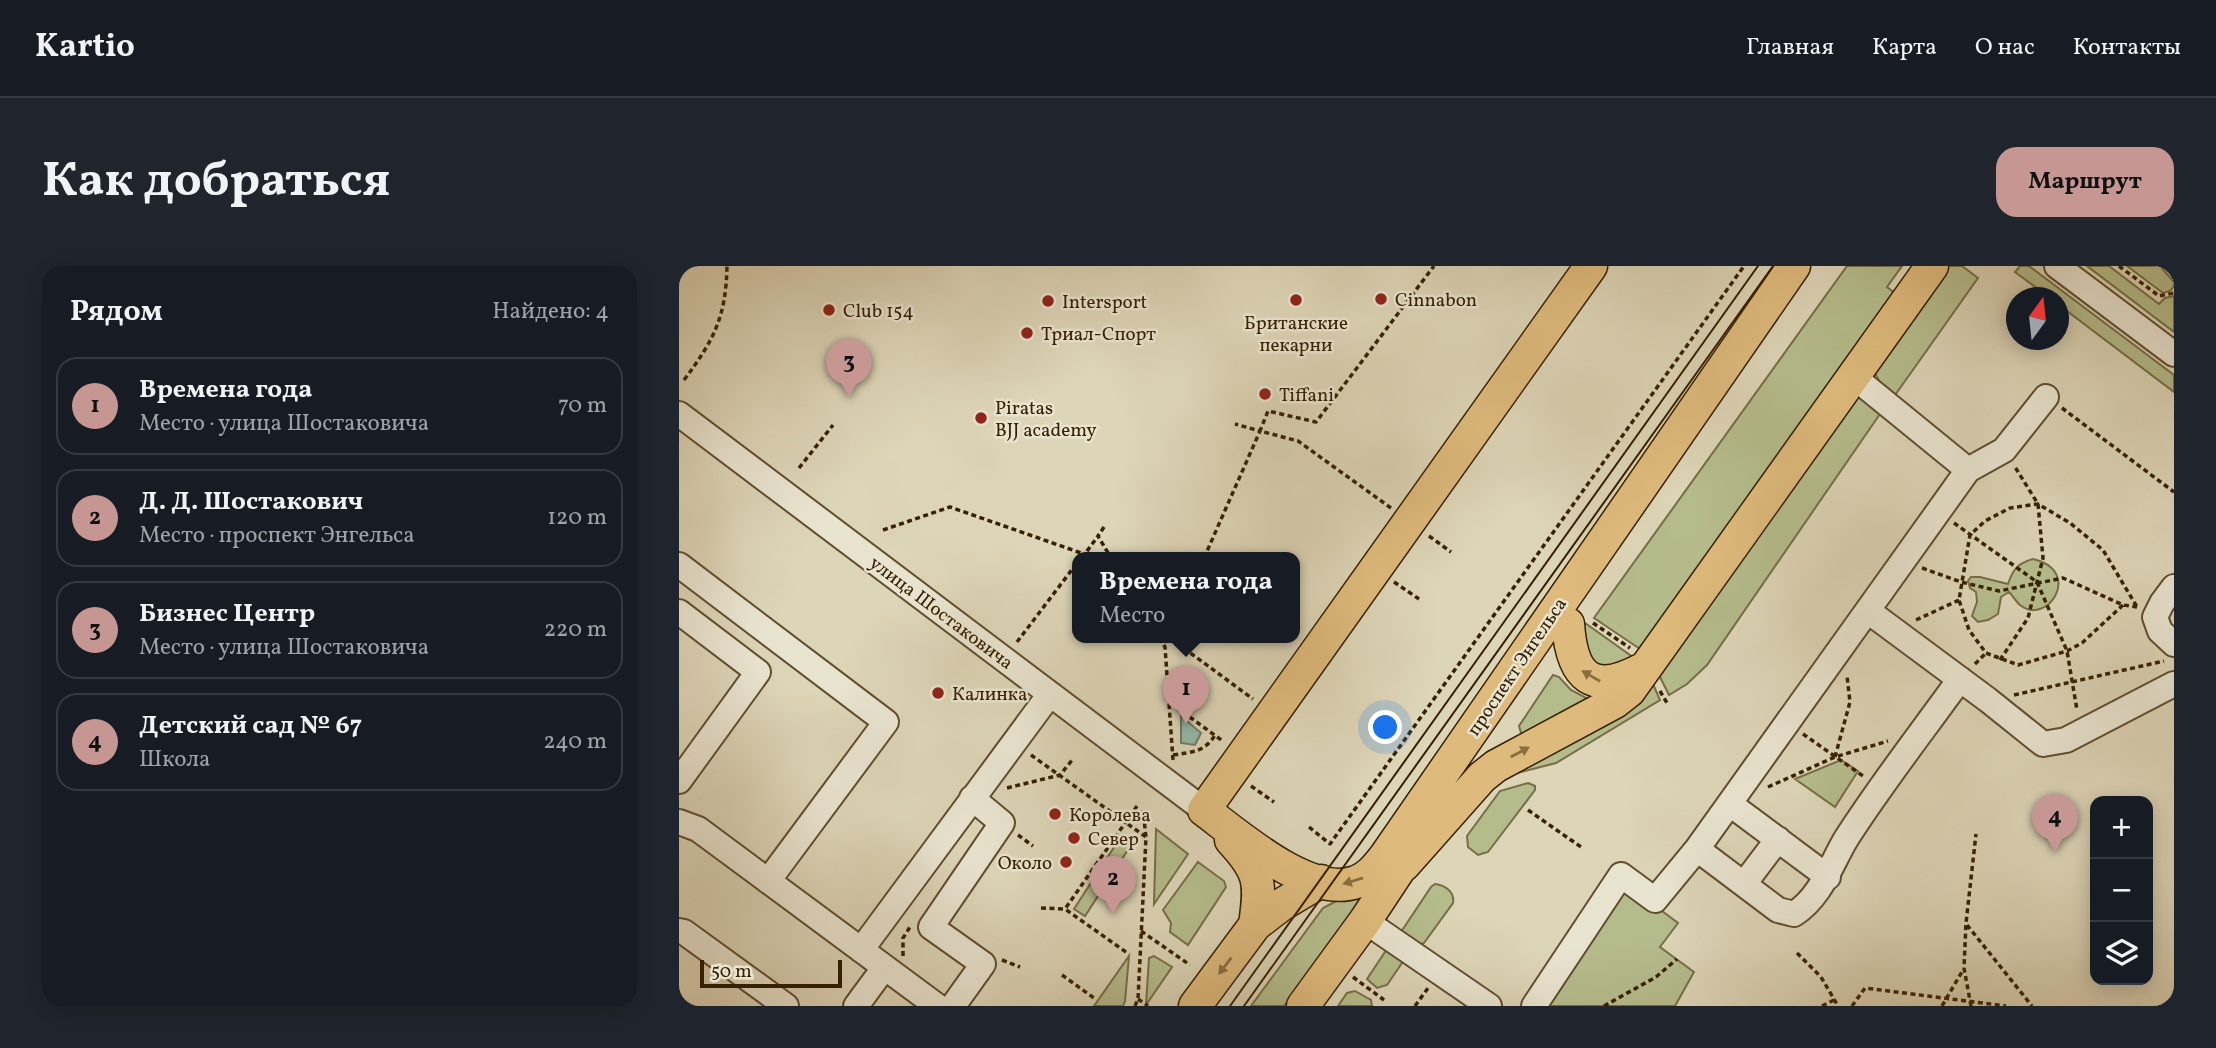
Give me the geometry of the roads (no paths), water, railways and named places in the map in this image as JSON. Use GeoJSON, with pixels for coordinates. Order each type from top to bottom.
{"type":"FeatureCollection","features":[{"type":"Feature","properties":{"kind":"main road"},"geometry":{"type":"LineString","coordinates":[[1204,810],[1591,266]]}},
{"type":"Feature","properties":{"kind":"main road","name":"проспект Энгельса"},"geometry":{"type":"LineString","coordinates":[[1321,881],[1344,885],[1356,882],[1368,876],[1384,858],[1794,266]]}},
{"type":"Feature","properties":{"kind":"main road","name":"проспект Энгельса"},"geometry":{"type":"LineString","coordinates":[[1303,1006],[1366,921],[1427,826],[1579,622],[1819,266]]}},
{"type":"Feature","properties":{"kind":"main road","name":"проспект Энгельса"},"geometry":{"type":"LineString","coordinates":[[1402,867],[1489,771],[1506,759],[1615,702],[1629,691],[1644,661],[1854,377],[1932,266]]}},
{"type":"Feature","properties":{"kind":"main road","name":"проспект Энгельса"},"geometry":{"type":"LineString","coordinates":[[1579,622],[1573,657],[1578,668],[1588,677],[1603,683],[1615,682],[1644,661]]}},
{"type":"Feature","properties":{"kind":"main road","name":"улица Шостаковича"},"geometry":{"type":"LineString","coordinates":[[1204,810],[1290,873],[1321,881]]}},
{"type":"Feature","properties":{"kind":"main road","name":"улица Шостаковича"},"geometry":{"type":"LineString","coordinates":[[1204,810],[1244,854],[1256,873],[1260,892],[1255,925]]}},
{"type":"Feature","properties":{"kind":"main road"},"geometry":{"type":"LineString","coordinates":[[1195,1006],[1255,925],[1280,905],[1321,881]]}},
{"type":"Feature","properties":{"kind":"street"},"geometry":{"type":"LineString","coordinates":[[2057,266],[2174,354]]}},
{"type":"Feature","properties":{"kind":"street"},"geometry":{"type":"LineString","coordinates":[[1854,377],[1968,470]]}},
{"type":"Feature","properties":{"kind":"street"},"geometry":{"type":"LineString","coordinates":[[1534,1006],[1621,875],[1655,900],[1730,804],[1968,470],[2004,450],[2046,397]]}},
{"type":"Feature","properties":{"kind":"street","name":"улица Шостаковича"},"geometry":{"type":"LineString","coordinates":[[679,414],[1204,810]]}},
{"type":"Feature","properties":{"kind":"street"},"geometry":{"type":"LineString","coordinates":[[679,565],[886,722],[768,881]]}},
{"type":"Feature","properties":{"kind":"street"},"geometry":{"type":"LineString","coordinates":[[2174,587],[2155,617],[2160,631],[2174,644]]}},
{"type":"Feature","properties":{"kind":"street"},"geometry":{"type":"LineString","coordinates":[[679,611],[758,671],[679,781]]}},
{"type":"Feature","properties":{"kind":"street"},"geometry":{"type":"LineString","coordinates":[[1868,611],[2043,744],[2066,740],[2174,684]]}},
{"type":"Feature","properties":{"kind":"street"},"geometry":{"type":"LineString","coordinates":[[1697,849],[1777,910],[1794,914],[1828,877],[1846,840],[1959,679]]}},
{"type":"Feature","properties":{"kind":"street"},"geometry":{"type":"LineString","coordinates":[[856,1006],[870,957],[972,798],[1050,694]]}},
{"type":"Feature","properties":{"kind":"street"},"geometry":{"type":"LineString","coordinates":[[953,1006],[983,964],[931,926],[1002,823],[972,798]]}},
{"type":"Feature","properties":{"kind":"street"},"geometry":{"type":"LineString","coordinates":[[1730,804],[1828,877]]}},
{"type":"Feature","properties":{"kind":"street"},"geometry":{"type":"LineString","coordinates":[[679,822],[698,829],[937,1006]]}},
{"type":"Feature","properties":{"kind":"street"},"geometry":{"type":"LineString","coordinates":[[1744,884],[1778,839]]}},
{"type":"Feature","properties":{"kind":"street"},"geometry":{"type":"LineString","coordinates":[[1366,921],[1489,1006]]}},
{"type":"Feature","properties":{"kind":"street"},"geometry":{"type":"LineString","coordinates":[[679,932],[786,1006]]}},
{"type":"Feature","properties":{"kind":"tram line"},"geometry":{"type":"LineString","coordinates":[[1230,1006],[1758,266]]}},
{"type":"Feature","properties":{"kind":"tram line"},"geometry":{"type":"LineString","coordinates":[[1244,1006],[1773,266]]}},
{"type":"Feature","properties":{"kind":"tram line"},"geometry":{"type":"LineString","coordinates":[[2165,266],[2174,276]]}},
{"type":"Feature","properties":{"kind":"place","name":"Cinnabon"},"geometry":{"type":"Point","coordinates":[1381,299]}},
{"type":"Feature","properties":{"kind":"place","name":"Британские пекарни"},"geometry":{"type":"Point","coordinates":[1296,300]}},
{"type":"Feature","properties":{"kind":"place","name":"Intersport"},"geometry":{"type":"Point","coordinates":[1048,301]}},
{"type":"Feature","properties":{"kind":"place","name":"Club 154"},"geometry":{"type":"Point","coordinates":[829,310]}},
{"type":"Feature","properties":{"kind":"place","name":"Триал-Спорт"},"geometry":{"type":"Point","coordinates":[1027,333]}},
{"type":"Feature","properties":{"kind":"place","name":"Tiffani"},"geometry":{"type":"Point","coordinates":[1265,394]}},
{"type":"Feature","properties":{"kind":"place","name":"Бизнес Центр"},"geometry":{"type":"Point","coordinates":[849,397]}},
{"type":"Feature","properties":{"kind":"place","name":"Piratas BJJ academy"},"geometry":{"type":"Point","coordinates":[981,418]}},
{"type":"Feature","properties":{"kind":"place","name":"Калинка"},"geometry":{"type":"Point","coordinates":[938,693]}},
{"type":"Feature","properties":{"kind":"place","name":"Времена года"},"geometry":{"type":"Point","coordinates":[1186,724]}},
{"type":"Feature","properties":{"kind":"place","name":"Королева"},"geometry":{"type":"Point","coordinates":[1055,814]}},
{"type":"Feature","properties":{"kind":"place","name":"Север"},"geometry":{"type":"Point","coordinates":[1074,838]}},
{"type":"Feature","properties":{"kind":"place","name":"Детский сад № 67"},"geometry":{"type":"Point","coordinates":[2055,852]}},
{"type":"Feature","properties":{"kind":"place","name":"Около"},"geometry":{"type":"Point","coordinates":[1066,862]}},
{"type":"Feature","properties":{"kind":"place","name":"Д. Д. Шостакович"},"geometry":{"type":"Point","coordinates":[1113,914]}}]}
